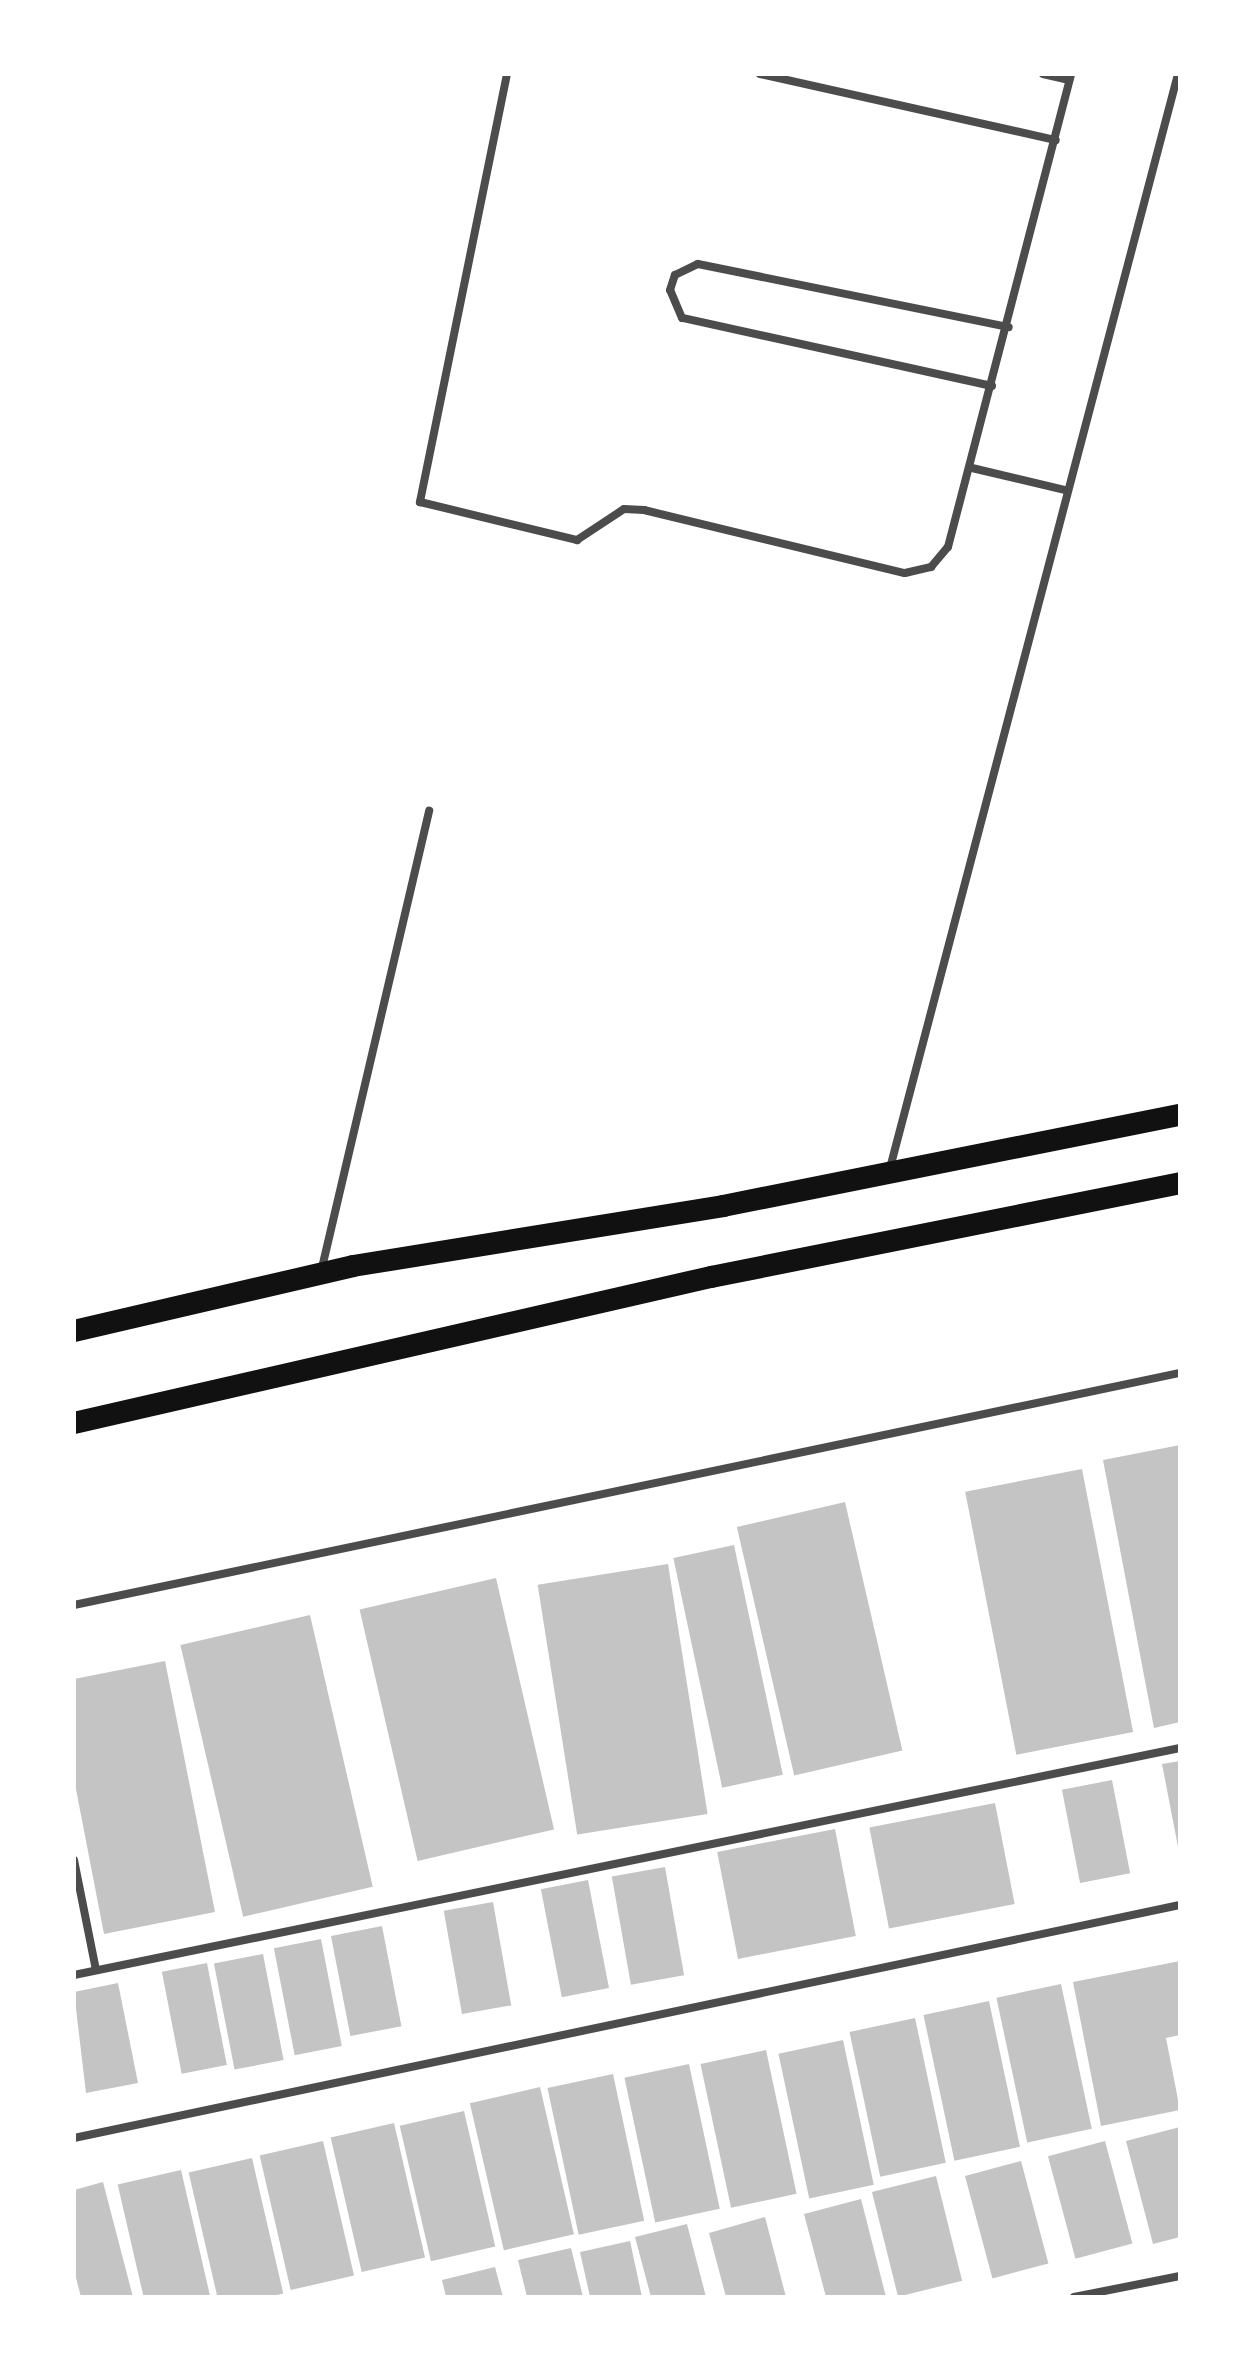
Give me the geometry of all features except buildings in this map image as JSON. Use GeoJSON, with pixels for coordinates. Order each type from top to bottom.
{"type":"FeatureCollection","features":[{"type":"Feature","properties":{"kind":"highway"},"geometry":{"type":"LineString","coordinates":[[74,1331],[353,1266],[889,1173],[1180,1115]]}},
{"type":"Feature","properties":{"kind":"highway"},"geometry":{"type":"LineString","coordinates":[[74,1423],[711,1277],[1180,1183]]}},
{"type":"Feature","properties":{"kind":"street"},"geometry":{"type":"LineString","coordinates":[[507,74],[420,502],[577,540],[624,509],[644,510],[905,573],[931,567],[948,547],[972,468],[1070,77],[1043,74]]}},
{"type":"Feature","properties":{"kind":"street"},"geometry":{"type":"LineString","coordinates":[[760,74],[1056,140]]}},
{"type":"Feature","properties":{"kind":"street"},"geometry":{"type":"LineString","coordinates":[[889,1173],[1065,490],[1178,74]]}},
{"type":"Feature","properties":{"kind":"street"},"geometry":{"type":"LineString","coordinates":[[992,386],[682,318],[670,290],[675,275],[698,264],[1009,327]]}},
{"type":"Feature","properties":{"kind":"street"},"geometry":{"type":"LineString","coordinates":[[972,468],[1065,490]]}},
{"type":"Feature","properties":{"kind":"street"},"geometry":{"type":"LineString","coordinates":[[321,1273],[429,810]]}},
{"type":"Feature","properties":{"kind":"street"},"geometry":{"type":"LineString","coordinates":[[74,1605],[1180,1373]]}},
{"type":"Feature","properties":{"kind":"street"},"geometry":{"type":"LineString","coordinates":[[74,1975],[1180,1748]]}},
{"type":"Feature","properties":{"kind":"street"},"geometry":{"type":"LineString","coordinates":[[74,1860],[96,1970]]}},
{"type":"Feature","properties":{"kind":"street"},"geometry":{"type":"LineString","coordinates":[[74,2138],[1180,1905]]}},
{"type":"Feature","properties":{"kind":"street"},"geometry":{"type":"LineString","coordinates":[[1074,2297],[1180,2276]]}}]}
